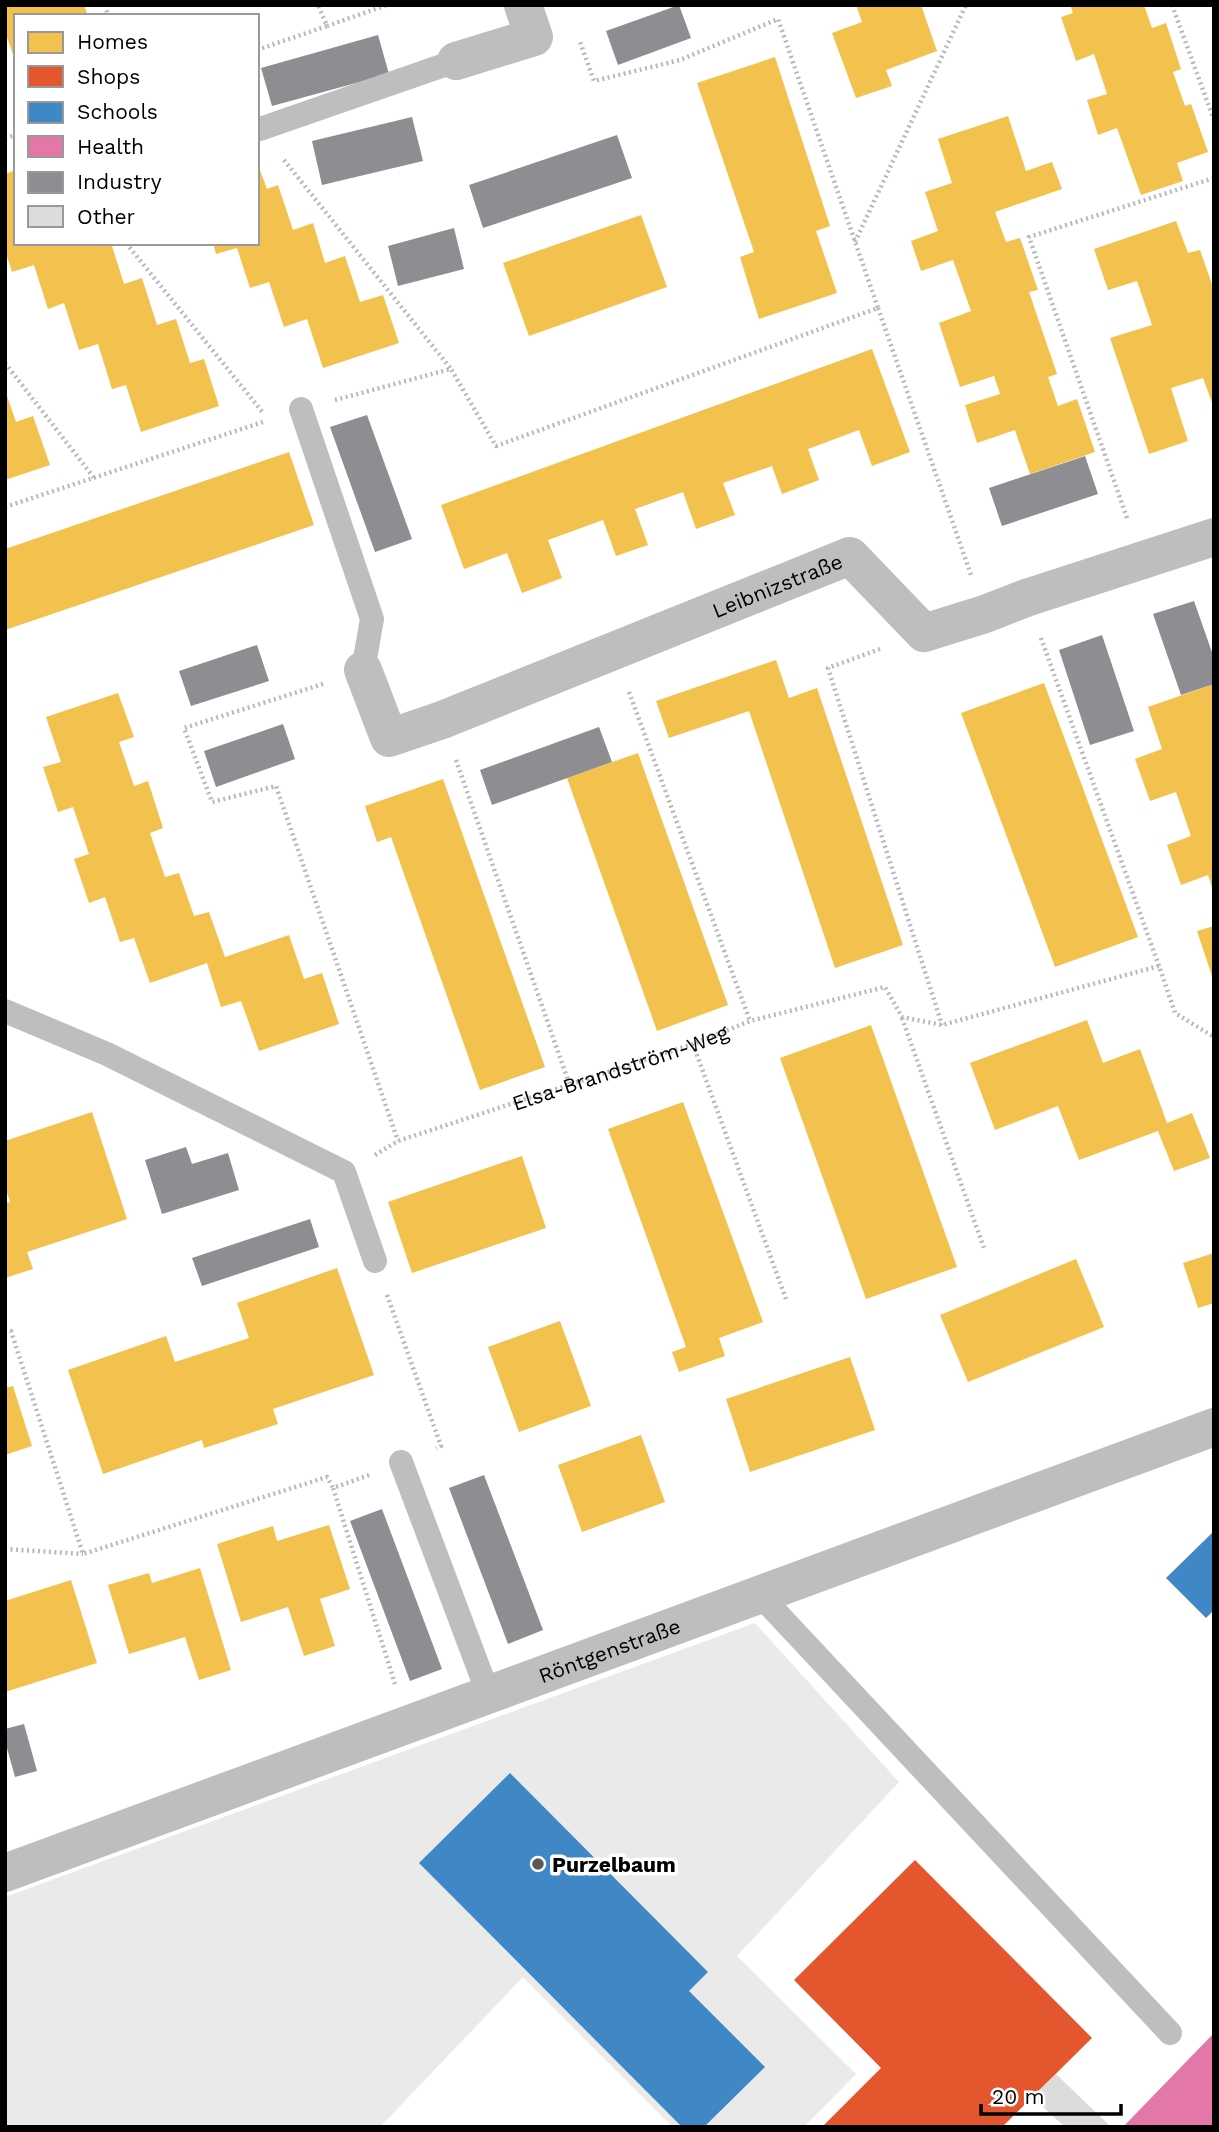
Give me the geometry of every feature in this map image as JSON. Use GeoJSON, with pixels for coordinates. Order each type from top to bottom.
{"type":"FeatureCollection","features":[{"type":"Feature","properties":{"kind":"street"},"geometry":{"type":"LineString","coordinates":[[456,61],[534,37],[523,5]]}},
{"type":"Feature","properties":{"kind":"street"},"geometry":{"type":"LineString","coordinates":[[924,633],[1214,537]]}},
{"type":"Feature","properties":{"kind":"street","name":"Leibnizstraße"},"geometry":{"type":"LineString","coordinates":[[363,670],[389,738],[615,652],[850,556],[924,633]]}},
{"type":"Feature","properties":{"kind":"street","name":"Röntgenstraße"},"geometry":{"type":"LineString","coordinates":[[5,1873],[1214,1427]]}},
{"type":"Feature","properties":{"kind":"lane"},"geometry":{"type":"LineString","coordinates":[[260,129],[456,61]]}},
{"type":"Feature","properties":{"kind":"lane"},"geometry":{"type":"LineString","coordinates":[[301,409],[372,619],[363,670]]}},
{"type":"Feature","properties":{"kind":"lane"},"geometry":{"type":"LineString","coordinates":[[5,1011],[107,1054],[344,1172],[375,1261]]}},
{"type":"Feature","properties":{"kind":"lane"},"geometry":{"type":"LineString","coordinates":[[401,1462],[488,1693]]}},
{"type":"Feature","properties":{"kind":"lane"},"geometry":{"type":"LineString","coordinates":[[758,1594],[1170,2033]]}},
{"type":"Feature","properties":{"kind":"path"},"geometry":{"type":"LineString","coordinates":[[318,5],[327,26]]}},
{"type":"Feature","properties":{"kind":"path"},"geometry":{"type":"LineString","coordinates":[[259,49],[387,5]]}},
{"type":"Feature","properties":{"kind":"path"},"geometry":{"type":"LineString","coordinates":[[855,243],[966,5]]}},
{"type":"Feature","properties":{"kind":"path"},"geometry":{"type":"LineString","coordinates":[[1172,5],[1214,120]]}},
{"type":"Feature","properties":{"kind":"path"},"geometry":{"type":"LineString","coordinates":[[576,31],[594,81],[680,60],[778,19],[985,614]]}},
{"type":"Feature","properties":{"kind":"path"},"geometry":{"type":"LineString","coordinates":[[260,129],[451,369],[496,446],[878,308]]}},
{"type":"Feature","properties":{"kind":"path"},"geometry":{"type":"LineString","coordinates":[[1142,561],[1029,237],[1214,177]]}},
{"type":"Feature","properties":{"kind":"path"},"geometry":{"type":"LineString","coordinates":[[5,507],[269,420],[128,245]]}},
{"type":"Feature","properties":{"kind":"path"},"geometry":{"type":"LineString","coordinates":[[5,363],[94,478]]}},
{"type":"Feature","properties":{"kind":"path"},"geometry":{"type":"LineString","coordinates":[[301,409],[451,369]]}},
{"type":"Feature","properties":{"kind":"path"},"geometry":{"type":"LineString","coordinates":[[1026,598],[1175,1013],[1214,1037]]}},
{"type":"Feature","properties":{"kind":"path"},"geometry":{"type":"LineString","coordinates":[[924,633],[828,668],[942,1025]]}},
{"type":"Feature","properties":{"kind":"path"},"geometry":{"type":"LineString","coordinates":[[615,652],[750,1021]]}},
{"type":"Feature","properties":{"kind":"path"},"geometry":{"type":"LineString","coordinates":[[363,670],[184,728],[212,802],[276,786],[398,1141]]}},
{"type":"Feature","properties":{"kind":"path"},"geometry":{"type":"LineString","coordinates":[[442,720],[570,1086]]}},
{"type":"Feature","properties":{"kind":"path"},"geometry":{"type":"LineString","coordinates":[[902,1017],[942,1025],[1159,966]]}},
{"type":"Feature","properties":{"kind":"path","name":"Elsa-Brandström-Weg"},"geometry":{"type":"LineString","coordinates":[[344,1172],[398,1141],[570,1086],[693,1044],[750,1021],[885,987],[902,1017]]}},
{"type":"Feature","properties":{"kind":"path"},"geometry":{"type":"LineString","coordinates":[[902,1017],[985,1251]]}},
{"type":"Feature","properties":{"kind":"path"},"geometry":{"type":"LineString","coordinates":[[693,1044],[786,1299]]}},
{"type":"Feature","properties":{"kind":"path"},"geometry":{"type":"LineString","coordinates":[[5,1332],[11,1331],[83,1554]]}},
{"type":"Feature","properties":{"kind":"path"},"geometry":{"type":"LineString","coordinates":[[5,1549],[83,1554],[327,1477],[333,1488]]}},
{"type":"Feature","properties":{"kind":"shaded area"},"geometry":{"type":"Polygon","coordinates":[[[755,1623],[899,1782],[737,1956],[856,2074],[804,2127],[673,2127],[523,1977],[380,2127],[5,2127],[5,1897],[755,1623]]]}},
{"type":"Feature","properties":{"kind":"building: Homes"},"geometry":{"type":"Polygon","coordinates":[[[5,5],[84,5],[87,14],[14,14],[14,57],[5,32],[5,5]]]}},
{"type":"Feature","properties":{"kind":"building: Homes"},"geometry":{"type":"Polygon","coordinates":[[[856,5],[921,5],[937,51],[886,70],[892,86],[856,98],[832,33],[862,22],[856,5]]]}},
{"type":"Feature","properties":{"kind":"building: Homes"},"geometry":{"type":"Polygon","coordinates":[[[1070,5],[1144,5],[1152,28],[1166,23],[1181,69],[1173,72],[1185,106],[1191,104],[1208,152],[1177,163],[1183,181],[1141,195],[1117,128],[1098,135],[1087,100],[1107,94],[1094,54],[1076,61],[1061,17],[1073,13],[1070,5]]]}},
{"type":"Feature","properties":{"kind":"building: Homes"},"geometry":{"type":"Polygon","coordinates":[[[775,57],[830,226],[816,231],[837,293],[759,319],[740,257],[754,252],[697,83],[775,57]]]}},
{"type":"Feature","properties":{"kind":"building: Homes"},"geometry":{"type":"Polygon","coordinates":[[[1008,116],[1026,171],[1052,162],[1062,189],[995,212],[1006,242],[1020,238],[1038,290],[1029,292],[1057,374],[1048,377],[1058,406],[1077,399],[1095,452],[1030,474],[1015,430],[977,443],[965,405],[1000,394],[994,376],[960,387],[939,323],[971,311],[953,260],[921,271],[911,241],[938,231],[925,192],[952,183],[938,139],[1008,116]]]}},
{"type":"Feature","properties":{"kind":"building: Homes"},"geometry":{"type":"Polygon","coordinates":[[[259,167],[267,189],[278,185],[293,230],[313,223],[325,263],[345,256],[360,302],[383,295],[399,343],[323,368],[307,319],[284,327],[269,282],[250,288],[237,248],[216,254],[214,245],[259,245],[259,167]]]}},
{"type":"Feature","properties":{"kind":"building: Homes"},"geometry":{"type":"Polygon","coordinates":[[[14,171],[14,245],[112,245],[124,284],[142,278],[157,325],[176,319],[190,363],[204,359],[219,406],[141,432],[126,385],[112,389],[98,344],[79,350],[64,303],[48,309],[34,265],[12,272],[5,250],[5,174],[14,171]]]}},
{"type":"Feature","properties":{"kind":"building: Homes"},"geometry":{"type":"Polygon","coordinates":[[[641,215],[667,287],[529,336],[503,263],[641,215]]]}},
{"type":"Feature","properties":{"kind":"building: Homes"},"geometry":{"type":"Polygon","coordinates":[[[1176,221],[1188,253],[1200,250],[1214,290],[1214,408],[1203,378],[1171,388],[1188,441],[1149,454],[1110,338],[1152,325],[1137,281],[1108,290],[1094,249],[1176,221]]]}},
{"type":"Feature","properties":{"kind":"building: Homes"},"geometry":{"type":"Polygon","coordinates":[[[872,349],[910,452],[872,466],[859,430],[808,449],[819,480],[782,494],[772,466],[723,483],[735,515],[696,529],[683,492],[635,509],[648,545],[616,556],[603,520],[548,540],[562,578],[522,593],[507,553],[464,569],[441,505],[872,349]]]}},
{"type":"Feature","properties":{"kind":"building: Homes"},"geometry":{"type":"Polygon","coordinates":[[[5,390],[16,422],[33,416],[50,465],[5,480],[5,390]]]}},
{"type":"Feature","properties":{"kind":"building: Homes"},"geometry":{"type":"Polygon","coordinates":[[[289,452],[314,525],[5,630],[5,549],[289,452]]]}},
{"type":"Feature","properties":{"kind":"building: Homes"},"geometry":{"type":"Polygon","coordinates":[[[776,660],[789,698],[817,688],[903,945],[835,968],[749,711],[669,738],[656,701],[776,660]]]}},
{"type":"Feature","properties":{"kind":"building: Homes"},"geometry":{"type":"Polygon","coordinates":[[[1044,683],[1138,937],[1055,967],[961,713],[1044,683]]]}},
{"type":"Feature","properties":{"kind":"building: Homes"},"geometry":{"type":"Polygon","coordinates":[[[1214,684],[1213,890],[1208,875],[1181,885],[1167,845],[1191,836],[1176,792],[1150,801],[1135,759],[1162,749],[1148,707],[1214,684]]]}},
{"type":"Feature","properties":{"kind":"building: Homes"},"geometry":{"type":"Polygon","coordinates":[[[118,693],[134,737],[119,742],[134,786],[148,781],[163,828],[150,833],[165,877],[179,873],[194,916],[209,912],[225,957],[289,935],[304,979],[322,973],[339,1024],[259,1051],[241,1001],[221,1007],[207,963],[150,983],[134,938],[120,942],[105,897],[89,903],[74,859],[89,854],[73,807],[58,812],[43,767],[61,762],[46,717],[118,693]]]}},
{"type":"Feature","properties":{"kind":"building: Homes"},"geometry":{"type":"Polygon","coordinates":[[[638,753],[728,1005],[657,1031],[567,778],[638,753]]]}},
{"type":"Feature","properties":{"kind":"building: Homes"},"geometry":{"type":"Polygon","coordinates":[[[443,779],[545,1067],[480,1090],[391,837],[377,842],[365,806],[443,779]]]}},
{"type":"Feature","properties":{"kind":"building: Homes"},"geometry":{"type":"Polygon","coordinates":[[[1214,926],[1214,979],[1213,979],[1197,931],[1214,926]]]}},
{"type":"Feature","properties":{"kind":"building: Homes"},"geometry":{"type":"Polygon","coordinates":[[[1087,1020],[1103,1063],[1140,1049],[1167,1123],[1192,1113],[1210,1158],[1174,1171],[1158,1131],[1079,1160],[1058,1106],[995,1130],[970,1063],[1087,1020]]]}},
{"type":"Feature","properties":{"kind":"building: Homes"},"geometry":{"type":"Polygon","coordinates":[[[871,1025],[957,1267],[866,1299],[780,1058],[871,1025]]]}},
{"type":"Feature","properties":{"kind":"building: Homes"},"geometry":{"type":"Polygon","coordinates":[[[683,1102],[763,1322],[719,1338],[725,1356],[679,1372],[672,1352],[686,1347],[608,1129],[683,1102]]]}},
{"type":"Feature","properties":{"kind":"building: Homes"},"geometry":{"type":"Polygon","coordinates":[[[92,1112],[127,1219],[27,1252],[33,1269],[5,1278],[5,1203],[10,1202],[5,1186],[5,1141],[92,1112]]]}},
{"type":"Feature","properties":{"kind":"building: Homes"},"geometry":{"type":"Polygon","coordinates":[[[522,1156],[546,1228],[412,1273],[388,1202],[522,1156]]]}},
{"type":"Feature","properties":{"kind":"building: Homes"},"geometry":{"type":"Polygon","coordinates":[[[1214,1253],[1214,1303],[1198,1308],[1183,1263],[1214,1253]]]}},
{"type":"Feature","properties":{"kind":"building: Homes"},"geometry":{"type":"Polygon","coordinates":[[[1076,1259],[1104,1327],[968,1382],[940,1315],[1076,1259]]]}},
{"type":"Feature","properties":{"kind":"building: Homes"},"geometry":{"type":"Polygon","coordinates":[[[337,1268],[374,1375],[273,1409],[278,1424],[204,1448],[202,1440],[103,1474],[68,1370],[166,1336],[175,1362],[249,1338],[237,1303],[337,1268]]]}},
{"type":"Feature","properties":{"kind":"building: Homes"},"geometry":{"type":"Polygon","coordinates":[[[560,1321],[591,1406],[519,1432],[488,1347],[560,1321]]]}},
{"type":"Feature","properties":{"kind":"building: Homes"},"geometry":{"type":"Polygon","coordinates":[[[850,1357],[875,1430],[750,1472],[726,1399],[850,1357]]]}},
{"type":"Feature","properties":{"kind":"building: Homes"},"geometry":{"type":"Polygon","coordinates":[[[13,1386],[32,1446],[5,1455],[5,1388],[13,1386]]]}},
{"type":"Feature","properties":{"kind":"building: Homes"},"geometry":{"type":"Polygon","coordinates":[[[641,1435],[665,1502],[582,1532],[558,1465],[641,1435]]]}},
{"type":"Feature","properties":{"kind":"building: Homes"},"geometry":{"type":"Polygon","coordinates":[[[329,1525],[350,1589],[320,1599],[335,1646],[304,1656],[288,1607],[241,1622],[217,1544],[273,1526],[277,1541],[329,1525]]]}},
{"type":"Feature","properties":{"kind":"building: Homes"},"geometry":{"type":"Polygon","coordinates":[[[200,1568],[231,1670],[199,1680],[185,1637],[129,1654],[108,1585],[149,1573],[152,1583],[200,1568]]]}},
{"type":"Feature","properties":{"kind":"building: Homes"},"geometry":{"type":"Polygon","coordinates":[[[71,1580],[97,1663],[5,1692],[5,1601],[71,1580]]]}},
{"type":"Feature","properties":{"kind":"building: Shops"},"geometry":{"type":"Polygon","coordinates":[[[915,1860],[1092,2038],[1002,2127],[822,2127],[881,2068],[794,1980],[915,1860]]]}},
{"type":"Feature","properties":{"kind":"building: Schools"},"geometry":{"type":"Polygon","coordinates":[[[1212,1533],[1214,1610],[1206,1618],[1166,1578],[1212,1533]]]}},
{"type":"Feature","properties":{"kind":"building: Schools"},"geometry":{"type":"Polygon","coordinates":[[[510,1773],[708,1972],[689,1991],[765,2067],[704,2127],[682,2127],[419,1863],[510,1773]]]}},
{"type":"Feature","properties":{"kind":"building: Health"},"geometry":{"type":"Polygon","coordinates":[[[1214,2033],[1214,2127],[1123,2127],[1151,2098],[1214,2033]]]}},
{"type":"Feature","properties":{"kind":"building: Industry"},"geometry":{"type":"Polygon","coordinates":[[[679,5],[691,38],[618,65],[606,31],[679,5]]]}},
{"type":"Feature","properties":{"kind":"building: Industry"},"geometry":{"type":"Polygon","coordinates":[[[378,35],[389,74],[272,106],[261,68],[378,35]]]}},
{"type":"Feature","properties":{"kind":"building: Industry"},"geometry":{"type":"Polygon","coordinates":[[[412,117],[423,161],[322,185],[312,141],[412,117]]]}},
{"type":"Feature","properties":{"kind":"building: Industry"},"geometry":{"type":"Polygon","coordinates":[[[617,135],[632,178],[483,228],[469,185],[617,135]]]}},
{"type":"Feature","properties":{"kind":"building: Industry"},"geometry":{"type":"Polygon","coordinates":[[[454,228],[464,269],[398,286],[388,246],[454,228]]]}},
{"type":"Feature","properties":{"kind":"building: Industry"},"geometry":{"type":"Polygon","coordinates":[[[367,415],[412,539],[375,552],[330,427],[367,415]]]}},
{"type":"Feature","properties":{"kind":"building: Industry"},"geometry":{"type":"Polygon","coordinates":[[[1085,456],[1098,494],[1002,526],[989,488],[1085,456]]]}},
{"type":"Feature","properties":{"kind":"building: Industry"},"geometry":{"type":"Polygon","coordinates":[[[1194,601],[1214,658],[1214,684],[1181,695],[1153,614],[1194,601]]]}},
{"type":"Feature","properties":{"kind":"building: Industry"},"geometry":{"type":"Polygon","coordinates":[[[1102,635],[1134,731],[1090,745],[1059,650],[1102,635]]]}},
{"type":"Feature","properties":{"kind":"building: Industry"},"geometry":{"type":"Polygon","coordinates":[[[257,645],[269,681],[191,706],[179,671],[257,645]]]}},
{"type":"Feature","properties":{"kind":"building: Industry"},"geometry":{"type":"Polygon","coordinates":[[[283,724],[295,759],[216,787],[204,751],[283,724]]]}},
{"type":"Feature","properties":{"kind":"building: Industry"},"geometry":{"type":"Polygon","coordinates":[[[599,727],[612,762],[492,805],[480,770],[599,727]]]}},
{"type":"Feature","properties":{"kind":"building: Industry"},"geometry":{"type":"Polygon","coordinates":[[[186,1147],[192,1164],[228,1153],[239,1190],[162,1214],[145,1160],[186,1147]]]}},
{"type":"Feature","properties":{"kind":"building: Industry"},"geometry":{"type":"Polygon","coordinates":[[[310,1219],[319,1247],[202,1286],[192,1258],[310,1219]]]}},
{"type":"Feature","properties":{"kind":"building: Industry"},"geometry":{"type":"Polygon","coordinates":[[[484,1475],[543,1630],[508,1644],[449,1488],[484,1475]]]}},
{"type":"Feature","properties":{"kind":"building: Industry"},"geometry":{"type":"Polygon","coordinates":[[[382,1509],[442,1669],[410,1681],[350,1521],[382,1509]]]}},
{"type":"Feature","properties":{"kind":"building: Industry"},"geometry":{"type":"Polygon","coordinates":[[[24,1724],[37,1771],[15,1777],[5,1741],[5,1729],[24,1724]]]}},
{"type":"Feature","properties":{"kind":"building: Other"},"geometry":{"type":"Polygon","coordinates":[[[1056,2074],[1111,2127],[1065,2127],[1032,2097],[1056,2074]]]}},
{"type":"Feature","properties":{"kind":"place","name":"Purzelbaum"},"geometry":{"type":"Point","coordinates":[538,1864]}}]}
